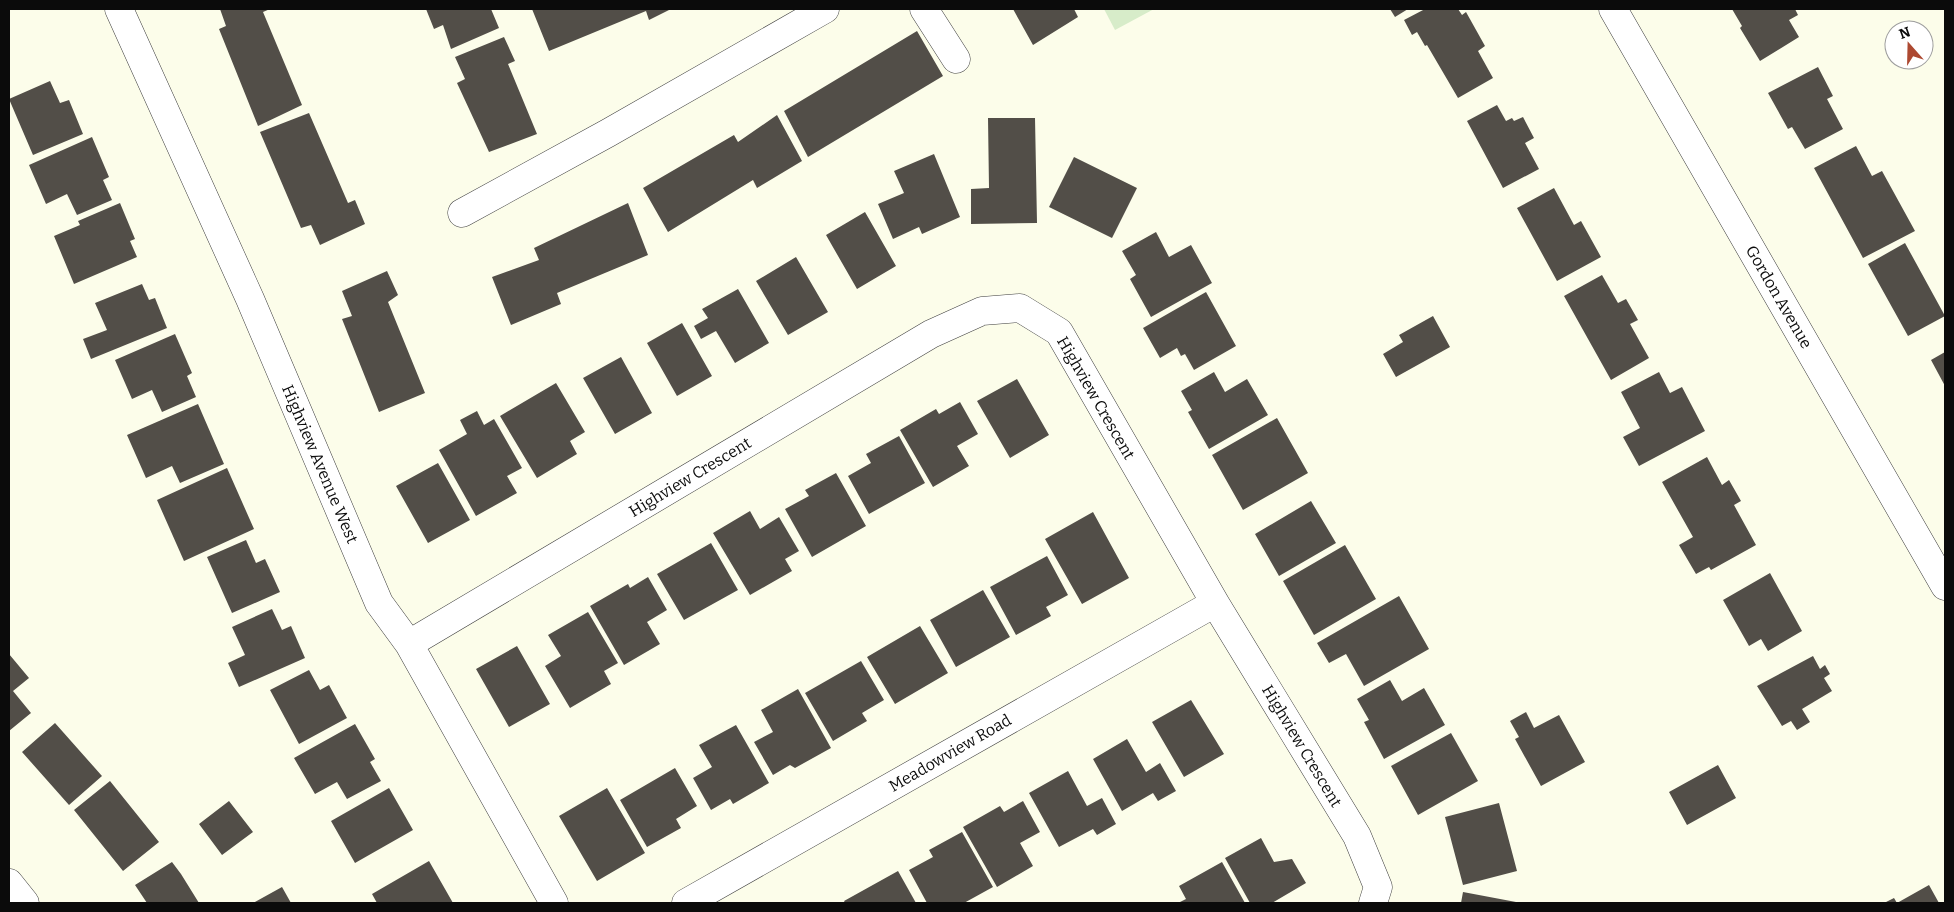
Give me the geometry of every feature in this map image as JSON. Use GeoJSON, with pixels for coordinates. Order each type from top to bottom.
{"type":"FeatureCollection","features":[{"type":"Feature","properties":{"kind":"street","name":"Highview Avenue West"},"geometry":{"type":"LineString","coordinates":[[119,9],[250,299],[378,603],[409,644],[554,903]]}},
{"type":"Feature","properties":{"kind":"street"},"geometry":{"type":"LineString","coordinates":[[462,213],[608,133],[825,9]]}},
{"type":"Feature","properties":{"kind":"street"},"geometry":{"type":"LineString","coordinates":[[924,9],[956,59]]}},
{"type":"Feature","properties":{"kind":"street","name":"Gordon Avenue"},"geometry":{"type":"LineString","coordinates":[[1614,9],[1945,586]]}},
{"type":"Feature","properties":{"kind":"street","name":"Highview Crescent"},"geometry":{"type":"LineString","coordinates":[[409,644],[931,334],[982,310],[1020,308],[1059,332],[1215,604],[1357,836],[1378,887],[1373,903]]}},
{"type":"Feature","properties":{"kind":"street","name":"Meadowview Road"},"geometry":{"type":"LineString","coordinates":[[686,903],[1215,604]]}},
{"type":"Feature","properties":{"kind":"street"},"geometry":{"type":"LineString","coordinates":[[9,883],[25,903]]}},
{"type":"Feature","properties":{"kind":"green space"},"geometry":{"type":"Polygon","coordinates":[[[1104,9],[1154,9],[1115,30],[1104,9]]]}},
{"type":"Feature","properties":{"kind":"building"},"geometry":{"type":"Polygon","coordinates":[[[220,9],[270,9],[263,12],[302,105],[258,126],[219,29],[226,26],[220,9]]]}},
{"type":"Feature","properties":{"kind":"building"},"geometry":{"type":"Polygon","coordinates":[[[426,9],[491,9],[499,28],[451,49],[443,25],[434,29],[426,9]]]}},
{"type":"Feature","properties":{"kind":"building"},"geometry":{"type":"Polygon","coordinates":[[[532,9],[671,9],[649,20],[646,11],[549,51],[532,9]]]}},
{"type":"Feature","properties":{"kind":"building"},"geometry":{"type":"Polygon","coordinates":[[[1013,9],[1074,9],[1078,17],[1033,45],[1013,9]]]}},
{"type":"Feature","properties":{"kind":"building"},"geometry":{"type":"Polygon","coordinates":[[[1390,9],[1408,9],[1395,17],[1390,9]]]}},
{"type":"Feature","properties":{"kind":"building"},"geometry":{"type":"Polygon","coordinates":[[[1425,9],[1458,9],[1462,15],[1466,12],[1485,46],[1478,51],[1493,78],[1458,98],[1427,45],[1425,46],[1417,32],[1412,35],[1404,20],[1425,9]]]}},
{"type":"Feature","properties":{"kind":"building"},"geometry":{"type":"Polygon","coordinates":[[[1732,9],[1795,9],[1798,15],[1789,20],[1799,37],[1760,61],[1740,28],[1742,26],[1732,9]]]}},
{"type":"Feature","properties":{"kind":"building"},"geometry":{"type":"Polygon","coordinates":[[[917,31],[943,76],[808,157],[784,111],[917,31]]]}},
{"type":"Feature","properties":{"kind":"building"},"geometry":{"type":"Polygon","coordinates":[[[504,37],[515,61],[508,64],[537,134],[489,152],[457,83],[465,79],[455,57],[504,37]]]}},
{"type":"Feature","properties":{"kind":"building"},"geometry":{"type":"Polygon","coordinates":[[[1818,67],[1833,96],[1827,99],[1843,129],[1805,149],[1792,127],[1788,129],[1768,93],[1818,67]]]}},
{"type":"Feature","properties":{"kind":"building"},"geometry":{"type":"Polygon","coordinates":[[[50,81],[60,103],[69,100],[83,134],[33,155],[9,99],[50,81]]]}},
{"type":"Feature","properties":{"kind":"building"},"geometry":{"type":"Polygon","coordinates":[[[1497,105],[1506,121],[1512,118],[1514,121],[1523,117],[1534,138],[1525,143],[1539,169],[1503,188],[1467,121],[1497,105]]]}},
{"type":"Feature","properties":{"kind":"building"},"geometry":{"type":"Polygon","coordinates":[[[309,113],[348,203],[355,200],[365,224],[320,245],[311,225],[301,228],[260,132],[309,113]]]}},
{"type":"Feature","properties":{"kind":"building"},"geometry":{"type":"Polygon","coordinates":[[[777,115],[802,161],[757,188],[753,180],[668,232],[643,188],[734,135],[738,142],[777,115]]]}},
{"type":"Feature","properties":{"kind":"building"},"geometry":{"type":"Polygon","coordinates":[[[988,118],[1035,118],[1037,223],[971,224],[971,189],[989,188],[988,118]]]}},
{"type":"Feature","properties":{"kind":"building"},"geometry":{"type":"Polygon","coordinates":[[[92,137],[109,177],[103,180],[112,200],[77,215],[67,194],[46,204],[29,165],[92,137]]]}},
{"type":"Feature","properties":{"kind":"building"},"geometry":{"type":"Polygon","coordinates":[[[1856,146],[1872,176],[1882,171],[1915,231],[1863,258],[1814,168],[1856,146]]]}},
{"type":"Feature","properties":{"kind":"building"},"geometry":{"type":"Polygon","coordinates":[[[934,154],[960,217],[922,234],[919,227],[893,239],[878,204],[904,193],[894,171],[934,154]]]}},
{"type":"Feature","properties":{"kind":"building"},"geometry":{"type":"Polygon","coordinates":[[[1074,157],[1137,188],[1112,238],[1049,207],[1074,157]]]}},
{"type":"Feature","properties":{"kind":"building"},"geometry":{"type":"Polygon","coordinates":[[[1554,188],[1574,225],[1581,221],[1601,257],[1557,281],[1517,208],[1554,188]]]}},
{"type":"Feature","properties":{"kind":"building"},"geometry":{"type":"Polygon","coordinates":[[[120,203],[135,239],[130,241],[137,257],[74,284],[54,236],[80,225],[78,221],[120,203]]]}},
{"type":"Feature","properties":{"kind":"building"},"geometry":{"type":"Polygon","coordinates":[[[628,203],[648,255],[557,293],[561,304],[511,325],[492,277],[539,260],[534,248],[628,203]]]}},
{"type":"Feature","properties":{"kind":"building"},"geometry":{"type":"Polygon","coordinates":[[[865,212],[896,266],[857,289],[826,235],[865,212]]]}},
{"type":"Feature","properties":{"kind":"building"},"geometry":{"type":"Polygon","coordinates":[[[1156,232],[1169,257],[1191,245],[1212,283],[1151,317],[1130,279],[1136,275],[1122,251],[1156,232]]]}},
{"type":"Feature","properties":{"kind":"building"},"geometry":{"type":"Polygon","coordinates":[[[1905,243],[1945,316],[1908,336],[1868,264],[1905,243]]]}},
{"type":"Feature","properties":{"kind":"building"},"geometry":{"type":"Polygon","coordinates":[[[796,257],[828,312],[788,335],[756,281],[796,257]]]}},
{"type":"Feature","properties":{"kind":"building"},"geometry":{"type":"Polygon","coordinates":[[[387,271],[398,295],[388,302],[425,393],[379,412],[342,319],[352,316],[342,291],[387,271]]]}},
{"type":"Feature","properties":{"kind":"building"},"geometry":{"type":"Polygon","coordinates":[[[1602,275],[1618,303],[1626,299],[1638,320],[1630,324],[1649,358],[1611,380],[1564,296],[1602,275]]]}},
{"type":"Feature","properties":{"kind":"building"},"geometry":{"type":"Polygon","coordinates":[[[142,284],[149,300],[155,298],[167,328],[91,359],[83,339],[107,330],[95,303],[142,284]]]}},
{"type":"Feature","properties":{"kind":"building"},"geometry":{"type":"Polygon","coordinates":[[[738,289],[769,343],[735,363],[716,331],[701,339],[694,326],[708,318],[702,309],[738,289]]]}},
{"type":"Feature","properties":{"kind":"building"},"geometry":{"type":"Polygon","coordinates":[[[1206,292],[1236,346],[1194,370],[1185,354],[1181,356],[1177,348],[1160,358],[1143,328],[1206,292]]]}},
{"type":"Feature","properties":{"kind":"building"},"geometry":{"type":"Polygon","coordinates":[[[1433,316],[1450,347],[1396,377],[1383,354],[1403,342],[1399,335],[1433,316]]]}},
{"type":"Feature","properties":{"kind":"building"},"geometry":{"type":"Polygon","coordinates":[[[682,323],[712,376],[677,396],[647,343],[682,323]]]}},
{"type":"Feature","properties":{"kind":"building"},"geometry":{"type":"Polygon","coordinates":[[[175,334],[192,373],[187,376],[196,397],[162,412],[152,390],[132,399],[115,360],[175,334]]]}},
{"type":"Feature","properties":{"kind":"building"},"geometry":{"type":"Polygon","coordinates":[[[1945,352],[1945,386],[1931,360],[1945,352]]]}},
{"type":"Feature","properties":{"kind":"building"},"geometry":{"type":"Polygon","coordinates":[[[621,357],[652,413],[615,434],[583,378],[621,357]]]}},
{"type":"Feature","properties":{"kind":"building"},"geometry":{"type":"Polygon","coordinates":[[[1214,372],[1225,392],[1247,379],[1268,415],[1209,449],[1188,412],[1192,410],[1181,391],[1214,372]]]}},
{"type":"Feature","properties":{"kind":"building"},"geometry":{"type":"Polygon","coordinates":[[[1659,372],[1670,393],[1682,387],[1705,431],[1639,466],[1623,437],[1640,428],[1621,392],[1659,372]]]}},
{"type":"Feature","properties":{"kind":"building"},"geometry":{"type":"Polygon","coordinates":[[[1017,379],[1049,435],[1010,458],[977,401],[1017,379]]]}},
{"type":"Feature","properties":{"kind":"building"},"geometry":{"type":"Polygon","coordinates":[[[556,383],[585,432],[570,441],[577,454],[537,478],[500,416],[556,383]]]}},
{"type":"Feature","properties":{"kind":"building"},"geometry":{"type":"Polygon","coordinates":[[[960,402],[978,434],[957,446],[969,466],[933,487],[900,430],[936,409],[939,414],[960,402]]]}},
{"type":"Feature","properties":{"kind":"building"},"geometry":{"type":"Polygon","coordinates":[[[198,404],[224,464],[180,483],[172,466],[146,478],[127,435],[198,404]]]}},
{"type":"Feature","properties":{"kind":"building"},"geometry":{"type":"Polygon","coordinates":[[[477,411],[484,425],[494,419],[522,468],[507,476],[517,493],[476,516],[439,450],[467,434],[460,420],[477,411]]]}},
{"type":"Feature","properties":{"kind":"building"},"geometry":{"type":"Polygon","coordinates":[[[1277,418],[1308,473],[1243,510],[1212,455],[1277,418]]]}},
{"type":"Feature","properties":{"kind":"building"},"geometry":{"type":"Polygon","coordinates":[[[899,436],[925,483],[869,514],[848,476],[871,463],[866,454],[899,436]]]}},
{"type":"Feature","properties":{"kind":"building"},"geometry":{"type":"Polygon","coordinates":[[[1707,457],[1722,485],[1729,480],[1741,501],[1734,505],[1756,545],[1711,570],[1709,567],[1696,574],[1679,545],[1693,537],[1662,482],[1707,457]]]}},
{"type":"Feature","properties":{"kind":"building"},"geometry":{"type":"Polygon","coordinates":[[[438,463],[470,520],[428,543],[396,486],[438,463]]]}},
{"type":"Feature","properties":{"kind":"building"},"geometry":{"type":"Polygon","coordinates":[[[227,468],[254,529],[184,561],[157,500],[227,468]]]}},
{"type":"Feature","properties":{"kind":"building"},"geometry":{"type":"Polygon","coordinates":[[[836,473],[866,526],[812,557],[785,509],[809,496],[805,490],[836,473]]]}},
{"type":"Feature","properties":{"kind":"building"},"geometry":{"type":"Polygon","coordinates":[[[1311,501],[1336,543],[1279,576],[1255,534],[1311,501]]]}},
{"type":"Feature","properties":{"kind":"building"},"geometry":{"type":"Polygon","coordinates":[[[750,511],[760,529],[779,517],[799,551],[785,559],[792,571],[750,595],[713,533],[750,511]]]}},
{"type":"Feature","properties":{"kind":"building"},"geometry":{"type":"Polygon","coordinates":[[[1093,512],[1129,578],[1082,604],[1045,539],[1093,512]]]}},
{"type":"Feature","properties":{"kind":"building"},"geometry":{"type":"Polygon","coordinates":[[[246,540],[256,563],[265,559],[280,592],[232,613],[207,557],[246,540]]]}},
{"type":"Feature","properties":{"kind":"building"},"geometry":{"type":"Polygon","coordinates":[[[711,543],[738,590],[684,620],[657,574],[711,543]]]}},
{"type":"Feature","properties":{"kind":"building"},"geometry":{"type":"Polygon","coordinates":[[[1345,545],[1376,599],[1314,635],[1283,581],[1345,545]]]}},
{"type":"Feature","properties":{"kind":"building"},"geometry":{"type":"Polygon","coordinates":[[[1047,556],[1068,595],[1046,607],[1051,616],[1016,635],[990,587],[1047,556]]]}},
{"type":"Feature","properties":{"kind":"building"},"geometry":{"type":"Polygon","coordinates":[[[1770,573],[1802,631],[1768,651],[1761,639],[1749,646],[1723,600],[1770,573]]]}},
{"type":"Feature","properties":{"kind":"building"},"geometry":{"type":"Polygon","coordinates":[[[648,577],[667,610],[647,622],[660,644],[624,665],[590,606],[628,584],[630,588],[648,577]]]}},
{"type":"Feature","properties":{"kind":"building"},"geometry":{"type":"Polygon","coordinates":[[[983,590],[1010,637],[956,667],[930,620],[983,590]]]}},
{"type":"Feature","properties":{"kind":"building"},"geometry":{"type":"Polygon","coordinates":[[[1399,596],[1429,649],[1364,686],[1346,654],[1329,663],[1317,643],[1399,596]]]}},
{"type":"Feature","properties":{"kind":"building"},"geometry":{"type":"Polygon","coordinates":[[[272,609],[282,630],[291,626],[305,658],[239,687],[228,663],[245,655],[232,627],[272,609]]]}},
{"type":"Feature","properties":{"kind":"building"},"geometry":{"type":"Polygon","coordinates":[[[588,612],[618,663],[604,671],[611,684],[570,708],[545,666],[561,656],[548,635],[588,612]]]}},
{"type":"Feature","properties":{"kind":"building"},"geometry":{"type":"Polygon","coordinates":[[[920,626],[948,673],[895,704],[867,657],[920,626]]]}},
{"type":"Feature","properties":{"kind":"building"},"geometry":{"type":"Polygon","coordinates":[[[517,646],[550,704],[509,727],[476,669],[517,646]]]}},
{"type":"Feature","properties":{"kind":"building"},"geometry":{"type":"Polygon","coordinates":[[[9,654],[29,678],[13,691],[31,713],[9,731],[9,654]]]}},
{"type":"Feature","properties":{"kind":"building"},"geometry":{"type":"Polygon","coordinates":[[[1813,656],[1820,669],[1825,665],[1830,674],[1824,678],[1832,691],[1802,709],[1810,722],[1797,730],[1791,721],[1782,726],[1757,686],[1813,656]]]}},
{"type":"Feature","properties":{"kind":"building"},"geometry":{"type":"Polygon","coordinates":[[[861,661],[884,700],[862,713],[867,721],[833,741],[805,693],[861,661]]]}},
{"type":"Feature","properties":{"kind":"building"},"geometry":{"type":"Polygon","coordinates":[[[309,670],[320,690],[329,685],[347,718],[299,744],[270,690],[309,670]]]}},
{"type":"Feature","properties":{"kind":"building"},"geometry":{"type":"Polygon","coordinates":[[[1390,680],[1402,701],[1424,688],[1445,725],[1384,759],[1364,722],[1369,720],[1357,699],[1390,680]]]}},
{"type":"Feature","properties":{"kind":"building"},"geometry":{"type":"Polygon","coordinates":[[[798,689],[831,748],[795,768],[790,765],[773,775],[754,742],[773,732],[761,710],[798,689]]]}},
{"type":"Feature","properties":{"kind":"building"},"geometry":{"type":"Polygon","coordinates":[[[1191,700],[1224,754],[1184,777],[1152,722],[1191,700]]]}},
{"type":"Feature","properties":{"kind":"building"},"geometry":{"type":"Polygon","coordinates":[[[1526,712],[1534,728],[1559,715],[1585,762],[1541,786],[1515,739],[1519,737],[1510,721],[1526,712]]]}},
{"type":"Feature","properties":{"kind":"building"},"geometry":{"type":"Polygon","coordinates":[[[55,723],[102,776],[69,805],[22,752],[55,723]]]}},
{"type":"Feature","properties":{"kind":"building"},"geometry":{"type":"Polygon","coordinates":[[[355,724],[375,759],[370,762],[381,781],[347,799],[337,782],[315,794],[294,758],[355,724]]]}},
{"type":"Feature","properties":{"kind":"building"},"geometry":{"type":"Polygon","coordinates":[[[736,725],[769,783],[733,804],[730,799],[711,810],[693,778],[712,767],[699,745],[736,725]]]}},
{"type":"Feature","properties":{"kind":"building"},"geometry":{"type":"Polygon","coordinates":[[[1451,733],[1478,781],[1418,815],[1391,766],[1451,733]]]}},
{"type":"Feature","properties":{"kind":"building"},"geometry":{"type":"Polygon","coordinates":[[[1127,739],[1146,772],[1160,763],[1176,791],[1158,801],[1153,793],[1122,811],[1093,759],[1127,739]]]}},
{"type":"Feature","properties":{"kind":"building"},"geometry":{"type":"Polygon","coordinates":[[[1718,765],[1736,798],[1687,825],[1669,792],[1718,765]]]}},
{"type":"Feature","properties":{"kind":"building"},"geometry":{"type":"Polygon","coordinates":[[[675,768],[697,806],[676,819],[681,828],[647,847],[620,800],[675,768]]]}},
{"type":"Feature","properties":{"kind":"building"},"geometry":{"type":"Polygon","coordinates":[[[1068,771],[1087,806],[1102,798],[1116,824],[1097,835],[1093,829],[1059,847],[1029,793],[1068,771]]]}},
{"type":"Feature","properties":{"kind":"building"},"geometry":{"type":"Polygon","coordinates":[[[110,781],[159,842],[123,871],[74,810],[110,781]]]}},
{"type":"Feature","properties":{"kind":"building"},"geometry":{"type":"Polygon","coordinates":[[[389,788],[413,830],[355,863],[331,821],[389,788]]]}},
{"type":"Feature","properties":{"kind":"building"},"geometry":{"type":"Polygon","coordinates":[[[607,788],[645,853],[597,881],[559,816],[607,788]]]}},
{"type":"Feature","properties":{"kind":"building"},"geometry":{"type":"Polygon","coordinates":[[[229,801],[253,832],[222,855],[199,824],[229,801]]]}},
{"type":"Feature","properties":{"kind":"building"},"geometry":{"type":"Polygon","coordinates":[[[1023,801],[1040,832],[1020,843],[1033,866],[997,887],[963,827],[1000,806],[1004,812],[1023,801]]]}},
{"type":"Feature","properties":{"kind":"building"},"geometry":{"type":"Polygon","coordinates":[[[1499,803],[1517,871],[1463,885],[1445,817],[1499,803]]]}},
{"type":"Feature","properties":{"kind":"building"},"geometry":{"type":"Polygon","coordinates":[[[962,832],[993,887],[964,903],[927,903],[909,870],[933,857],[929,850],[962,832]]]}},
{"type":"Feature","properties":{"kind":"building"},"geometry":{"type":"Polygon","coordinates":[[[1261,838],[1274,862],[1292,859],[1306,883],[1272,903],[1250,903],[1225,858],[1261,838]]]}},
{"type":"Feature","properties":{"kind":"building"},"geometry":{"type":"Polygon","coordinates":[[[429,861],[453,903],[377,903],[372,894],[429,861]]]}},
{"type":"Feature","properties":{"kind":"building"},"geometry":{"type":"Polygon","coordinates":[[[172,862],[199,903],[147,903],[135,885],[172,862]]]}},
{"type":"Feature","properties":{"kind":"building"},"geometry":{"type":"Polygon","coordinates":[[[1222,862],[1245,903],[1178,903],[1186,899],[1179,886],[1222,862]]]}},
{"type":"Feature","properties":{"kind":"building"},"geometry":{"type":"Polygon","coordinates":[[[898,871],[916,903],[845,903],[844,901],[898,871]]]}},
{"type":"Feature","properties":{"kind":"building"},"geometry":{"type":"Polygon","coordinates":[[[1929,885],[1939,903],[1897,903],[1929,885]]]}},
{"type":"Feature","properties":{"kind":"building"},"geometry":{"type":"Polygon","coordinates":[[[282,887],[291,903],[253,903],[282,887]]]}},
{"type":"Feature","properties":{"kind":"building"},"geometry":{"type":"Polygon","coordinates":[[[1463,892],[1516,902],[1516,903],[1461,903],[1463,892]]]}},
{"type":"Feature","properties":{"kind":"building"},"geometry":{"type":"Polygon","coordinates":[[[1894,898],[1897,903],[1884,903],[1894,898]]]}}]}
